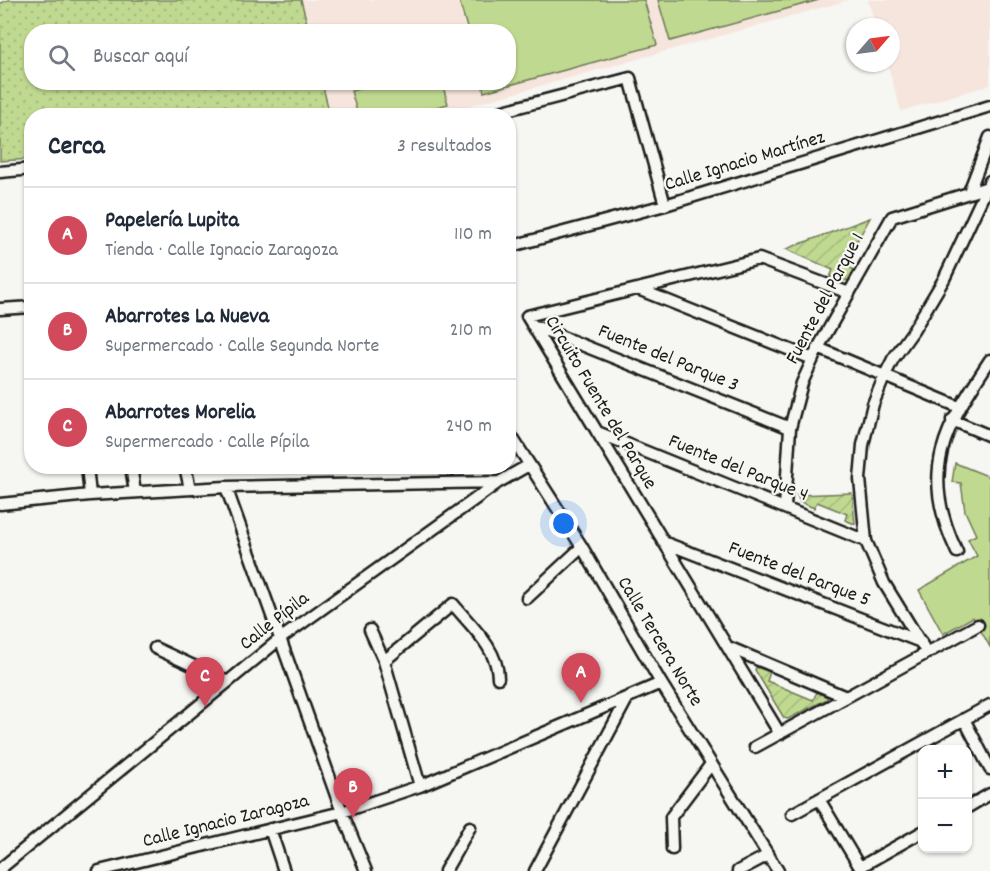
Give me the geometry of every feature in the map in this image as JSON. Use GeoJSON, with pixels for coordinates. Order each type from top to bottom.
{"type":"FeatureCollection","features":[{"type":"Feature","properties":{"kind":"street"},"geometry":{"type":"LineString","coordinates":[[515,108],[630,78],[665,205]]}},
{"type":"Feature","properties":{"kind":"street","name":"Calle Ignacio Martínez"},"geometry":{"type":"LineString","coordinates":[[516,245],[665,205],[990,107]]}},
{"type":"Feature","properties":{"kind":"street"},"geometry":{"type":"LineString","coordinates":[[969,192],[990,137]]}},
{"type":"Feature","properties":{"kind":"street"},"geometry":{"type":"LineString","coordinates":[[0,172],[24,170]]}},
{"type":"Feature","properties":{"kind":"street"},"geometry":{"type":"LineString","coordinates":[[969,192],[989,184]]}},
{"type":"Feature","properties":{"kind":"street"},"geometry":{"type":"LineString","coordinates":[[927,653],[884,583],[866,541],[861,501],[862,454],[867,422],[885,375],[944,279],[989,184]]}},
{"type":"Feature","properties":{"kind":"street","name":"Fuente del Parque 1"},"geometry":{"type":"LineString","coordinates":[[785,507],[790,428],[802,383],[818,348],[892,218],[969,192]]}},
{"type":"Feature","properties":{"kind":"street","name":"Circuito Fuente del Parque"},"geometry":{"type":"LineString","coordinates":[[780,734],[527,316],[759,259],[849,293]]}},
{"type":"Feature","properties":{"kind":"street"},"geometry":{"type":"LineString","coordinates":[[638,289],[813,359]]}},
{"type":"Feature","properties":{"kind":"street"},"geometry":{"type":"LineString","coordinates":[[0,309],[24,308]]}},
{"type":"Feature","properties":{"kind":"street","name":"Fuente del Parque 3"},"geometry":{"type":"LineString","coordinates":[[532,325],[790,428]]}},
{"type":"Feature","properties":{"kind":"street"},"geometry":{"type":"LineString","coordinates":[[818,348],[959,407]]}},
{"type":"Feature","properties":{"kind":"street"},"geometry":{"type":"LineString","coordinates":[[957,552],[948,530],[939,492],[942,446],[959,407],[990,360]]}},
{"type":"Feature","properties":{"kind":"street"},"geometry":{"type":"LineString","coordinates":[[952,420],[990,436]]}},
{"type":"Feature","properties":{"kind":"street","name":"Fuente del Parque 4"},"geometry":{"type":"LineString","coordinates":[[597,432],[866,541]]}},
{"type":"Feature","properties":{"kind":"street","name":"Calle Tercera Norte"},"geometry":{"type":"LineString","coordinates":[[516,445],[582,548],[661,683],[778,871]]}},
{"type":"Feature","properties":{"kind":"street","name":"Calle Pípila"},"geometry":{"type":"LineString","coordinates":[[516,472],[528,465]]}},
{"type":"Feature","properties":{"kind":"street"},"geometry":{"type":"LineString","coordinates":[[88,474],[90,495]]}},
{"type":"Feature","properties":{"kind":"street"},"geometry":{"type":"LineString","coordinates":[[133,474],[135,492]]}},
{"type":"Feature","properties":{"kind":"street"},"geometry":{"type":"LineString","coordinates":[[187,474],[190,489]]}},
{"type":"Feature","properties":{"kind":"street","name":"Calle Pípila"},"geometry":{"type":"LineString","coordinates":[[0,869],[280,639],[513,474]]}},
{"type":"Feature","properties":{"kind":"street"},"geometry":{"type":"LineString","coordinates":[[0,504],[90,495],[226,487],[499,482]]}},
{"type":"Feature","properties":{"kind":"street"},"geometry":{"type":"LineString","coordinates":[[226,487],[342,812],[366,871]]}},
{"type":"Feature","properties":{"kind":"street","name":"Fuente del Parque 5"},"geometry":{"type":"LineString","coordinates":[[663,542],[921,642]]}},
{"type":"Feature","properties":{"kind":"street"},"geometry":{"type":"LineString","coordinates":[[526,598],[582,548]]}},
{"type":"Feature","properties":{"kind":"street"},"geometry":{"type":"LineString","coordinates":[[384,661],[453,604],[493,654],[498,665],[498,678]]}},
{"type":"Feature","properties":{"kind":"street"},"geometry":{"type":"LineString","coordinates":[[755,747],[978,625]]}},
{"type":"Feature","properties":{"kind":"street"},"geometry":{"type":"LineString","coordinates":[[370,630],[384,661],[420,786]]}},
{"type":"Feature","properties":{"kind":"street"},"geometry":{"type":"LineString","coordinates":[[727,647],[846,697]]}},
{"type":"Feature","properties":{"kind":"street"},"geometry":{"type":"LineString","coordinates":[[155,648],[228,682]]}},
{"type":"Feature","properties":{"kind":"street","name":"Calle Ignacio Zaragoza"},"geometry":{"type":"LineString","coordinates":[[99,871],[342,812],[420,786],[661,683]]}},
{"type":"Feature","properties":{"kind":"street"},"geometry":{"type":"LineString","coordinates":[[535,871],[627,699]]}},
{"type":"Feature","properties":{"kind":"street"},"geometry":{"type":"LineString","coordinates":[[792,814],[990,705]]}},
{"type":"Feature","properties":{"kind":"street"},"geometry":{"type":"LineString","coordinates":[[964,719],[990,769]]}},
{"type":"Feature","properties":{"kind":"street"},"geometry":{"type":"LineString","coordinates":[[672,849],[671,817],[711,764]]}},
{"type":"Feature","properties":{"kind":"street"},"geometry":{"type":"LineString","coordinates":[[972,805],[990,794]]}},
{"type":"Feature","properties":{"kind":"street"},"geometry":{"type":"LineString","coordinates":[[819,799],[861,869],[918,834]]}},
{"type":"Feature","properties":{"kind":"street"},"geometry":{"type":"LineString","coordinates":[[445,871],[470,827]]}},
{"type":"Feature","properties":{"kind":"street"},"geometry":{"type":"LineString","coordinates":[[270,830],[284,871]]}},
{"type":"Feature","properties":{"kind":"street"},"geometry":{"type":"LineString","coordinates":[[738,871],[768,855]]}},
{"type":"Feature","properties":{"kind":"shaded area"},"geometry":{"type":"Polygon","coordinates":[[[8,0],[849,0],[461,108],[24,108],[24,159],[0,161],[0,3],[8,0]]]}},
{"type":"Feature","properties":{"kind":"shaded area"},"geometry":{"type":"Polygon","coordinates":[[[868,0],[990,0],[990,85],[901,111],[890,72],[900,72],[900,18],[873,18],[868,0]]]}},
{"type":"Feature","properties":{"kind":"green space"},"geometry":{"type":"Polygon","coordinates":[[[8,0],[301,0],[307,24],[24,24],[24,90],[324,90],[328,108],[24,108],[24,159],[0,161],[0,3],[8,0]]]}},
{"type":"Feature","properties":{"kind":"green space"},"geometry":{"type":"Polygon","coordinates":[[[459,0],[644,0],[657,45],[516,83],[516,24],[466,24],[459,0]]]}},
{"type":"Feature","properties":{"kind":"green space"},"geometry":{"type":"Polygon","coordinates":[[[658,0],[819,0],[670,41],[658,0]]]}},
{"type":"Feature","properties":{"kind":"green space"},"geometry":{"type":"Polygon","coordinates":[[[444,90],[448,104],[433,108],[356,108],[351,91],[444,90]]]}},
{"type":"Feature","properties":{"kind":"green space"},"geometry":{"type":"Polygon","coordinates":[[[870,218],[844,264],[854,270],[849,280],[842,281],[830,277],[833,270],[786,249],[870,218]]]}},
{"type":"Feature","properties":{"kind":"green space"},"geometry":{"type":"Polygon","coordinates":[[[955,463],[990,477],[990,647],[973,617],[943,634],[919,590],[977,556],[968,539],[976,535],[965,511],[961,483],[952,482],[955,463]]]}},
{"type":"Feature","properties":{"kind":"green space"},"geometry":{"type":"Polygon","coordinates":[[[852,493],[855,524],[845,520],[847,514],[817,502],[814,508],[800,502],[797,495],[852,493]]]}},
{"type":"Feature","properties":{"kind":"green space"},"geometry":{"type":"Polygon","coordinates":[[[756,667],[770,672],[767,681],[813,700],[817,692],[827,699],[788,719],[784,718],[755,670],[756,667]]]}},
{"type":"Feature","properties":{"kind":"place","name":"Papelería Lupita"},"geometry":{"type":"Point","coordinates":[581,703]}},
{"type":"Feature","properties":{"kind":"place","name":"Abarrotes Morelia"},"geometry":{"type":"Point","coordinates":[205,707]}},
{"type":"Feature","properties":{"kind":"place","name":"Abarrotes La Nueva"},"geometry":{"type":"Point","coordinates":[353,818]}}]}
